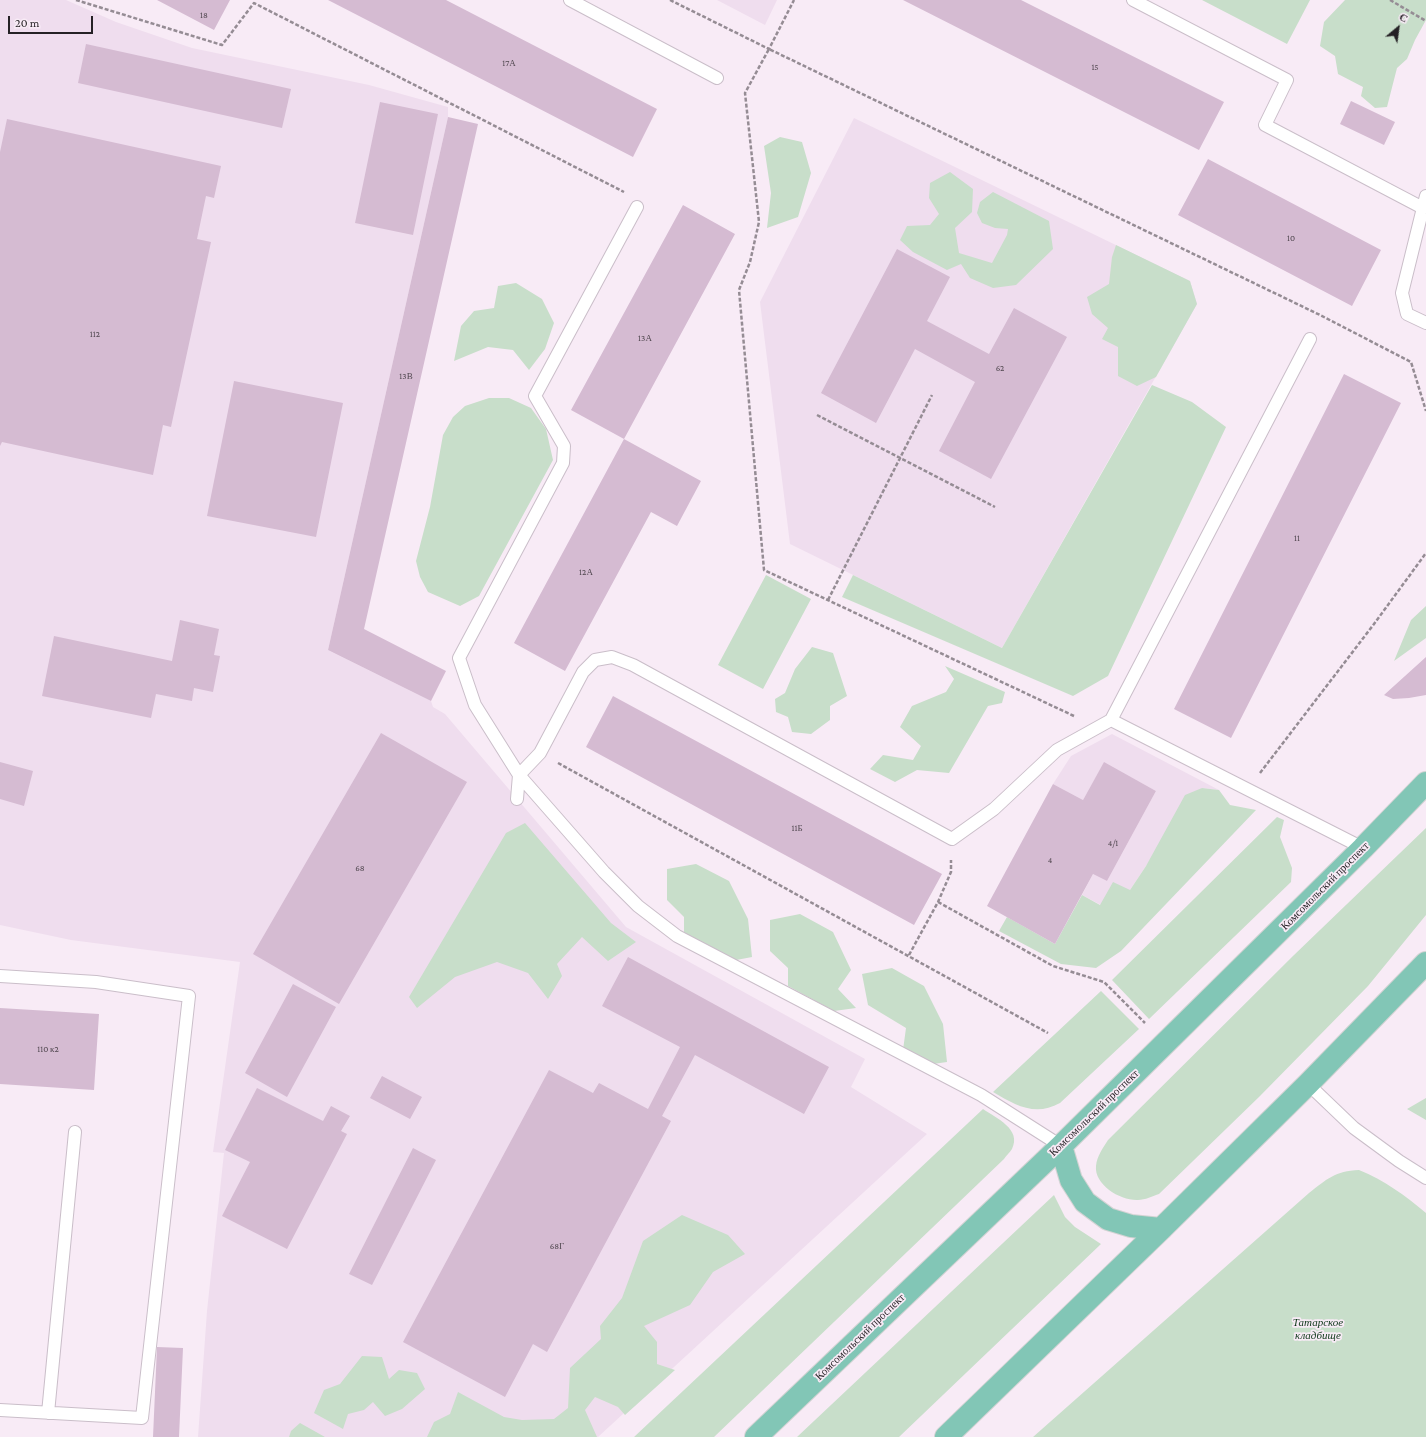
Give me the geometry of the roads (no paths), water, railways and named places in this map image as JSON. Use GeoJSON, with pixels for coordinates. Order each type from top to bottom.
{"type":"FeatureCollection","features":[{"type":"Feature","properties":{"kind":"main road","name":"Комсомольский проспект"},"geometry":{"type":"LineString","coordinates":[[756,1437],[1060,1146],[1363,848],[1426,783]]}},
{"type":"Feature","properties":{"kind":"main road"},"geometry":{"type":"LineString","coordinates":[[946,1437],[1162,1229],[1308,1084],[1426,963]]}},
{"type":"Feature","properties":{"kind":"main road"},"geometry":{"type":"LineString","coordinates":[[1060,1146],[1071,1180],[1085,1202],[1108,1219],[1131,1226],[1162,1229]]}},
{"type":"Feature","properties":{"kind":"lane"},"geometry":{"type":"LineString","coordinates":[[570,0],[717,78]]}},
{"type":"Feature","properties":{"kind":"lane"},"geometry":{"type":"LineString","coordinates":[[1133,0],[1286,80],[1265,125],[1422,208]]}},
{"type":"Feature","properties":{"kind":"lane"},"geometry":{"type":"LineString","coordinates":[[1426,196],[1402,293],[1407,314],[1426,323]]}},
{"type":"Feature","properties":{"kind":"lane"},"geometry":{"type":"LineString","coordinates":[[637,207],[535,396],[564,446],[564,463],[459,658],[475,705],[519,775],[604,872],[638,906],[677,936],[981,1094],[1060,1146]]}},
{"type":"Feature","properties":{"kind":"lane"},"geometry":{"type":"LineString","coordinates":[[517,799],[519,775],[540,753],[583,672],[595,660],[612,657],[633,665],[952,839],[994,809],[1057,750],[1111,720],[1310,339]]}},
{"type":"Feature","properties":{"kind":"lane"},"geometry":{"type":"LineString","coordinates":[[1111,720],[1363,848]]}},
{"type":"Feature","properties":{"kind":"lane"},"geometry":{"type":"LineString","coordinates":[[0,976],[96,982],[189,996],[142,1418],[0,1410]]}},
{"type":"Feature","properties":{"kind":"lane"},"geometry":{"type":"LineString","coordinates":[[1308,1084],[1354,1128],[1393,1157],[1426,1178]]}},
{"type":"Feature","properties":{"kind":"lane"},"geometry":{"type":"LineString","coordinates":[[48,1413],[75,1132]]}},
{"type":"Feature","properties":{"kind":"park label","name":"Татарское кладбище"},"geometry":{"type":"Point","coordinates":[1318,1329]}}]}
